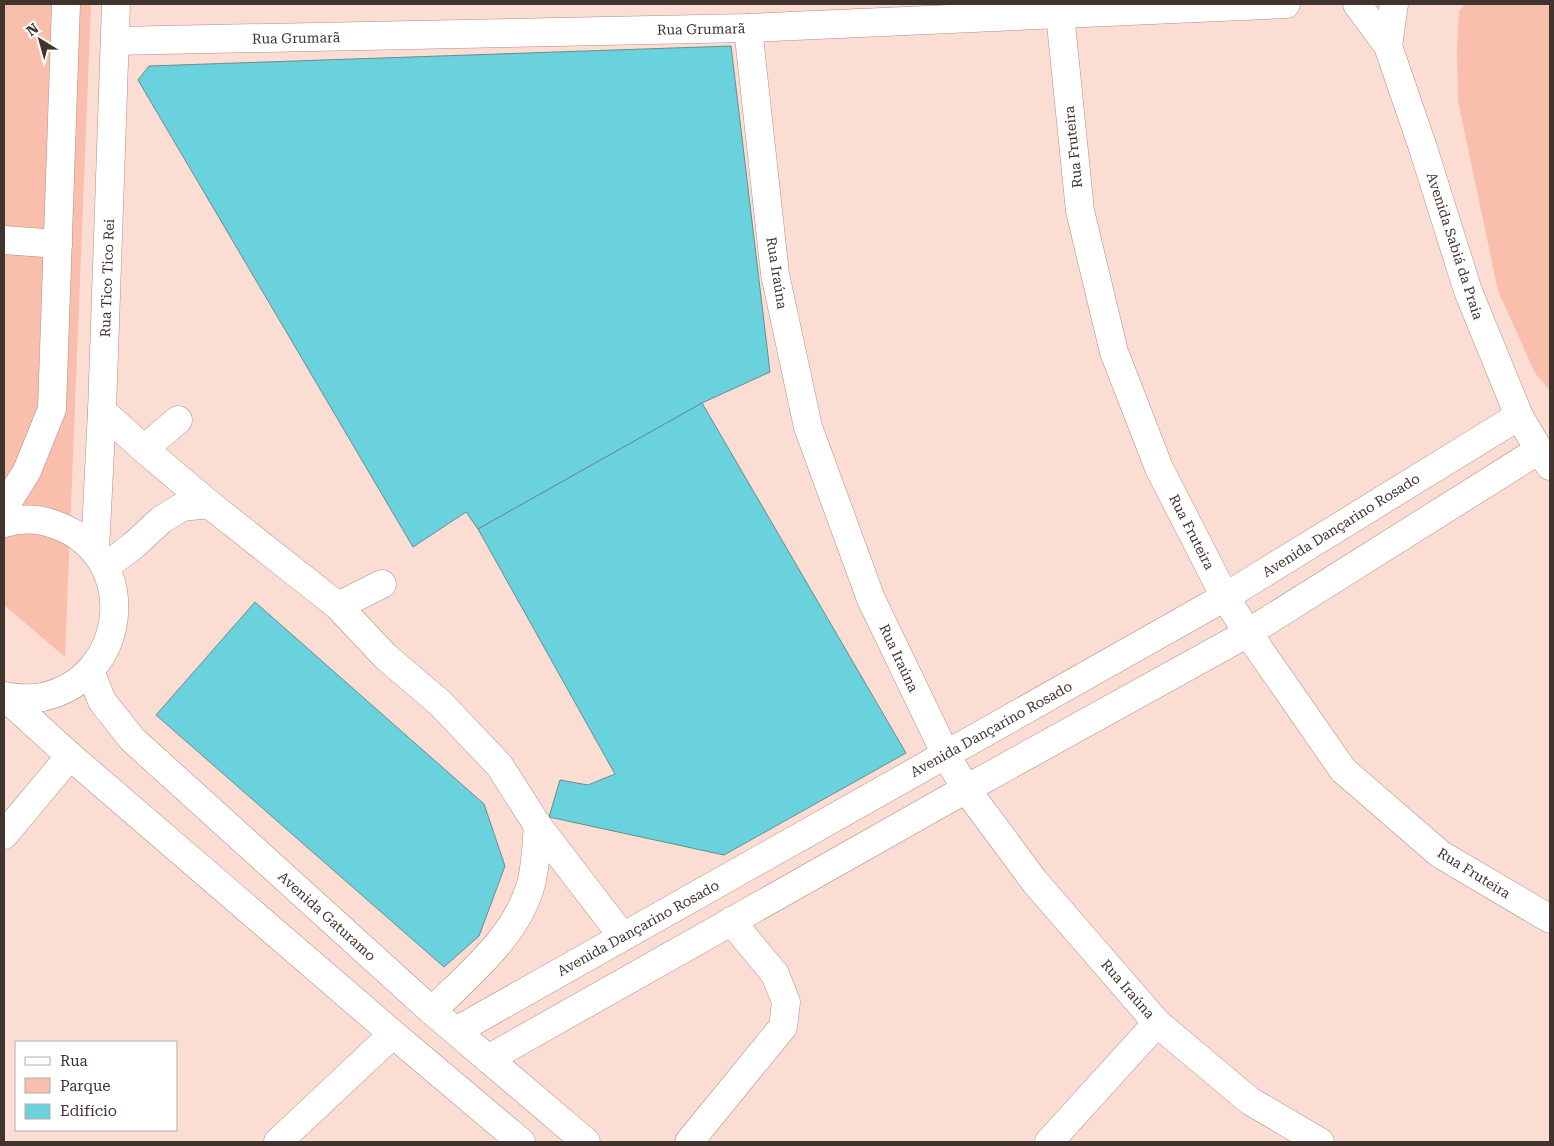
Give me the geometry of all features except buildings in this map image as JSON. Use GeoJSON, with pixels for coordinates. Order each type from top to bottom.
{"type":"FeatureCollection","features":[{"type":"Feature","properties":{"kind":"street"},"geometry":{"type":"LineString","coordinates":[[4,508],[27,471],[52,409],[66,4]]}},
{"type":"Feature","properties":{"kind":"street","name":"Rua Tico Tico Rei"},"geometry":{"type":"LineString","coordinates":[[100,559],[102,411],[116,4]]}},
{"type":"Feature","properties":{"kind":"street","name":"Rua Grumarã"},"geometry":{"type":"LineString","coordinates":[[115,41],[748,28],[1286,4]]}},
{"type":"Feature","properties":{"kind":"street","name":"Avenida Sabiá da Praia"},"geometry":{"type":"LineString","coordinates":[[1357,4],[1388,46],[1423,148],[1468,291],[1519,416],[1544,458]]}},
{"type":"Feature","properties":{"kind":"street","name":"Avenida Sabiá da Praia"},"geometry":{"type":"LineString","coordinates":[[1388,46],[1394,4]]}},
{"type":"Feature","properties":{"kind":"street","name":"Rua Fruteira"},"geometry":{"type":"LineString","coordinates":[[1060,14],[1080,211],[1114,352],[1159,468],[1225,597],[1343,770],[1440,854],[1550,920]]}},
{"type":"Feature","properties":{"kind":"street","name":"Rua Iraúna"},"geometry":{"type":"LineString","coordinates":[[748,28],[775,274],[808,427],[872,599],[946,755],[966,789],[1036,882],[1157,1022],[1250,1101],[1320,1142]]}},
{"type":"Feature","properties":{"kind":"street"},"geometry":{"type":"LineString","coordinates":[[4,240],[58,244]]}},
{"type":"Feature","properties":{"kind":"street"},"geometry":{"type":"LineString","coordinates":[[102,411],[209,504],[338,606],[386,656],[440,702],[499,765],[538,826],[623,937]]}},
{"type":"Feature","properties":{"kind":"street","name":"Avenida Dançarino Rosado"},"geometry":{"type":"LineString","coordinates":[[456,1031],[1225,597],[1519,416]]}},
{"type":"Feature","properties":{"kind":"street"},"geometry":{"type":"LineString","coordinates":[[144,449],[178,420]]}},
{"type":"Feature","properties":{"kind":"street"},"geometry":{"type":"LineString","coordinates":[[488,1059],[966,789],[1248,633],[1544,458]]}},
{"type":"Feature","properties":{"kind":"street"},"geometry":{"type":"LineString","coordinates":[[100,559],[134,545],[161,520],[182,507],[209,504]]}},
{"type":"Feature","properties":{"kind":"street"},"geometry":{"type":"LineString","coordinates":[[4,523],[29,520],[48,522],[65,528],[81,538],[100,559],[112,584],[115,603],[114,622],[106,648],[90,671],[76,683],[59,692],[41,698],[22,699],[4,696]]}},
{"type":"Feature","properties":{"kind":"street"},"geometry":{"type":"LineString","coordinates":[[338,606],[382,584]]}},
{"type":"Feature","properties":{"kind":"street","name":"Avenida Gaturamo"},"geometry":{"type":"LineString","coordinates":[[90,671],[102,701],[132,739],[432,1011],[586,1142]]}},
{"type":"Feature","properties":{"kind":"street"},"geometry":{"type":"LineString","coordinates":[[4,696],[70,756],[392,1034],[521,1142]]}},
{"type":"Feature","properties":{"kind":"street"},"geometry":{"type":"LineString","coordinates":[[4,835],[70,756]]}},
{"type":"Feature","properties":{"kind":"street"},"geometry":{"type":"LineString","coordinates":[[432,1011],[496,947],[517,918],[531,884],[538,826]]}},
{"type":"Feature","properties":{"kind":"street"},"geometry":{"type":"LineString","coordinates":[[689,1142],[783,1027],[786,1002],[775,974],[742,915],[733,874]]}},
{"type":"Feature","properties":{"kind":"street"},"geometry":{"type":"LineString","coordinates":[[1049,1142],[1157,1022]]}},
{"type":"Feature","properties":{"kind":"street"},"geometry":{"type":"LineString","coordinates":[[278,1142],[392,1034]]}},
{"type":"Feature","properties":{"kind":"green space"},"geometry":{"type":"Polygon","coordinates":[[[4,4],[91,4],[65,657],[4,605],[4,4]]]}},
{"type":"Feature","properties":{"kind":"green space"},"geometry":{"type":"Polygon","coordinates":[[[1466,4],[1550,4],[1550,391],[1535,373],[1498,291],[1458,101],[1457,48],[1459,11],[1466,4]]]}}]}
